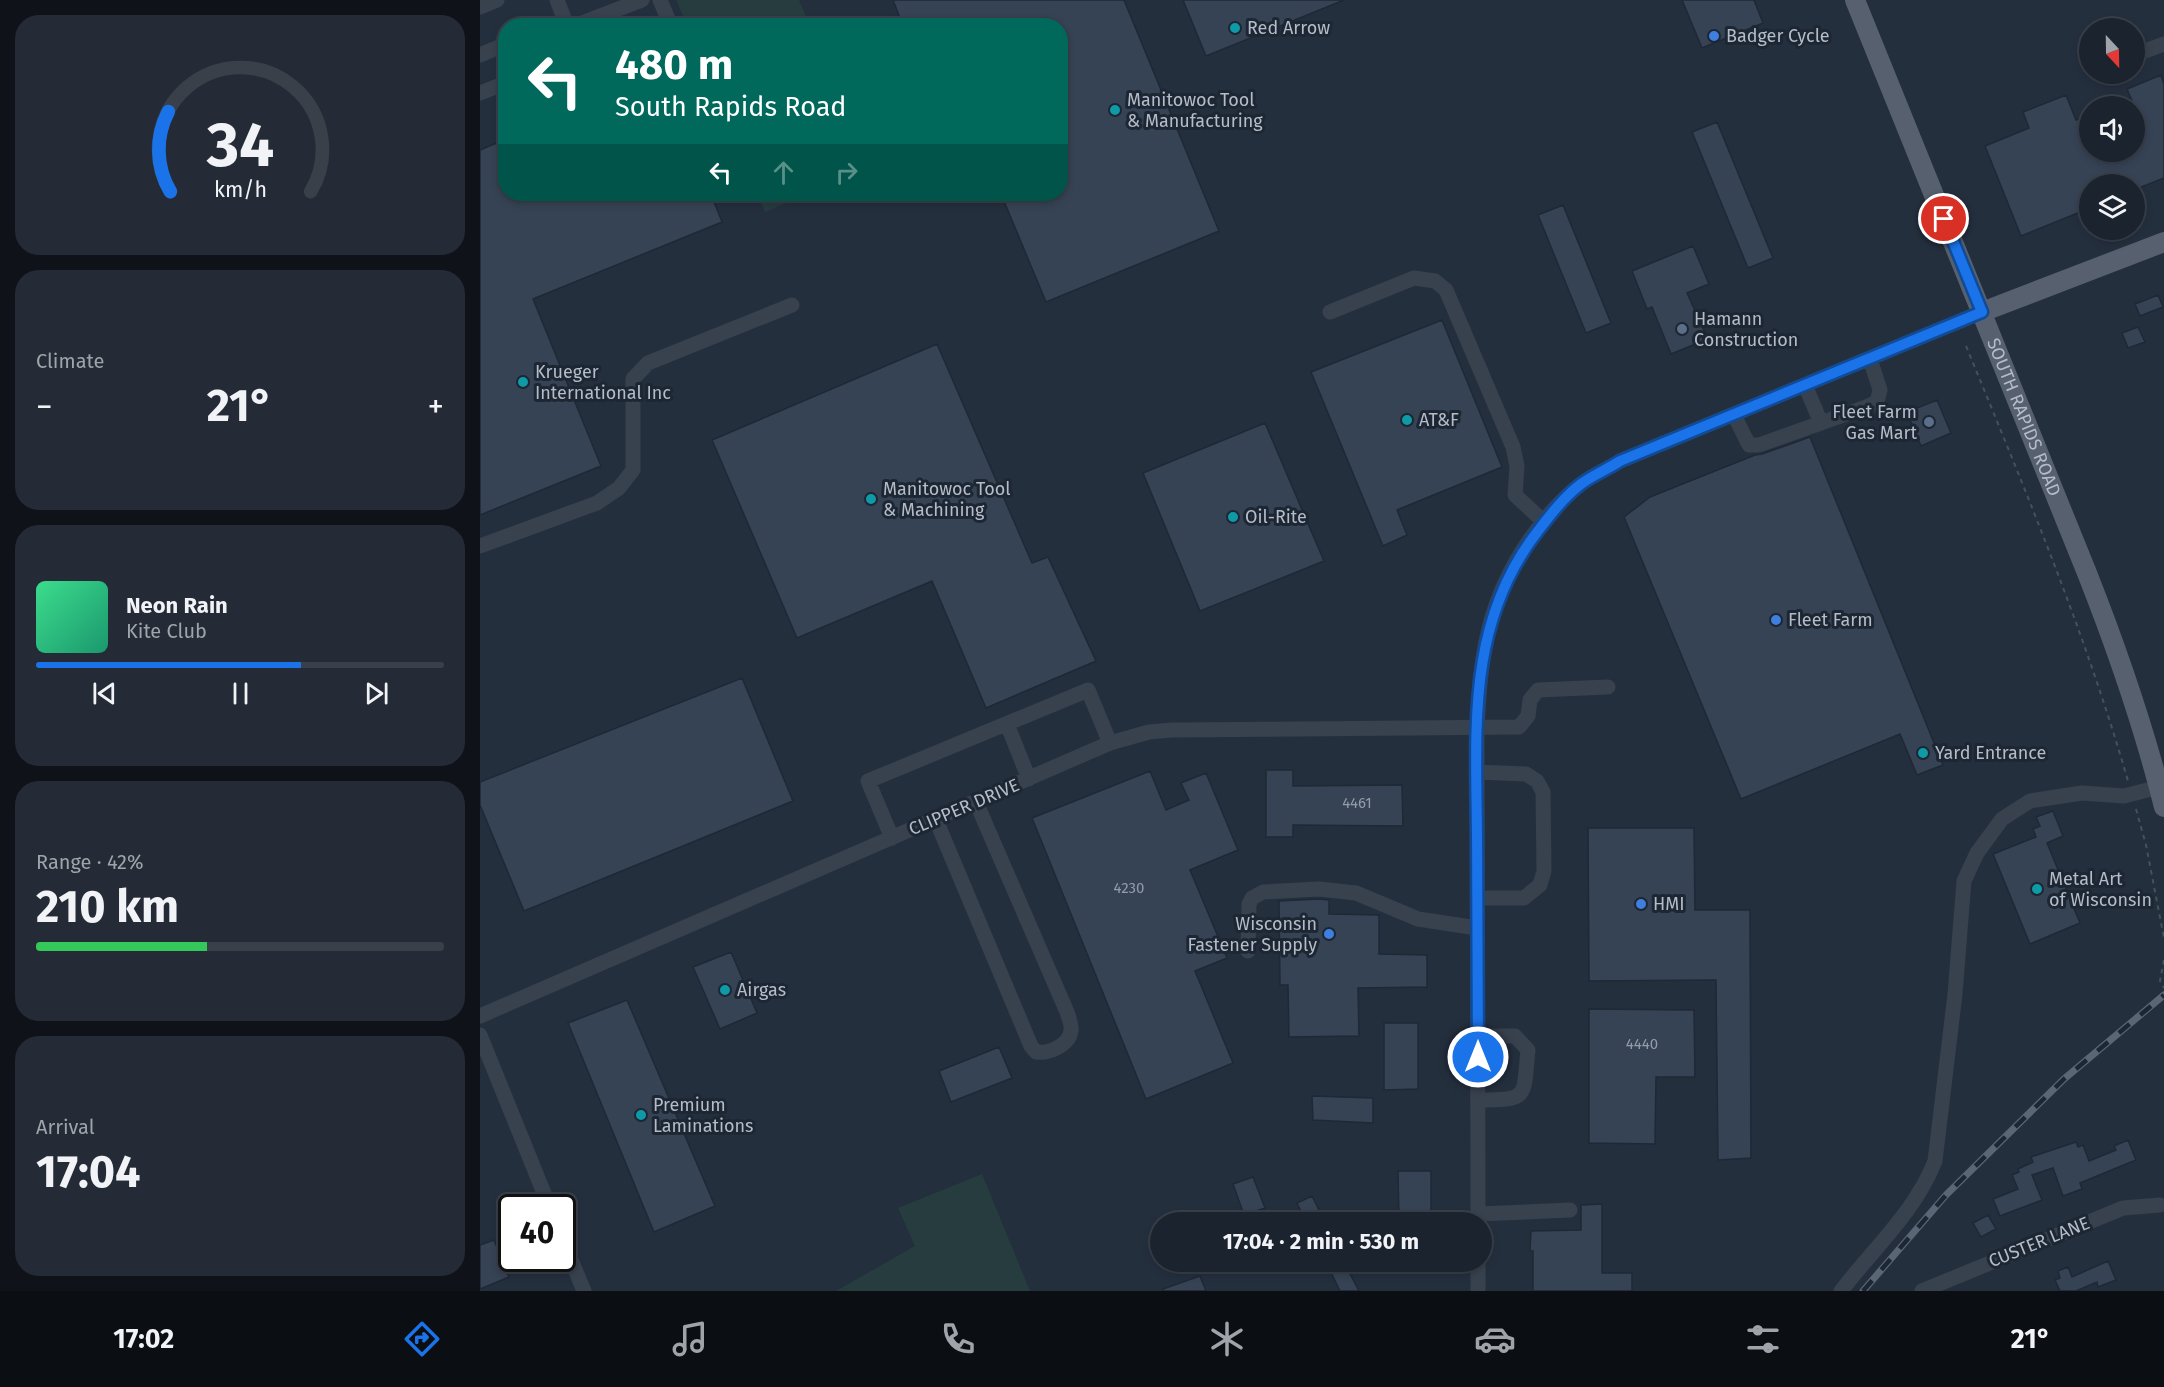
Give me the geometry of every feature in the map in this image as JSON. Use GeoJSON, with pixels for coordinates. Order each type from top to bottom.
{"type":"FeatureCollection","features":[{"type":"Feature","properties":{"kind":"main road","name":"SOUTH RAPIDS ROAD"},"geometry":{"type":"LineString","coordinates":[[1856,0],[2108,627],[2143,731],[2164,807]]}},
{"type":"Feature","properties":{"kind":"main road"},"geometry":{"type":"LineString","coordinates":[[1982,312],[2164,242]]}},
{"type":"Feature","properties":{"kind":"street"},"geometry":{"type":"LineString","coordinates":[[480,7],[496,0]]}},
{"type":"Feature","properties":{"kind":"street"},"geometry":{"type":"LineString","coordinates":[[557,0],[562,18]]}},
{"type":"Feature","properties":{"kind":"street"},"geometry":{"type":"LineString","coordinates":[[584,18],[642,0]]}},
{"type":"Feature","properties":{"kind":"street"},"geometry":{"type":"LineString","coordinates":[[660,0],[668,18]]}},
{"type":"Feature","properties":{"kind":"street"},"geometry":{"type":"LineString","coordinates":[[2145,51],[2164,44]]}},
{"type":"Feature","properties":{"kind":"street"},"geometry":{"type":"LineString","coordinates":[[480,55],[498,47]]}},
{"type":"Feature","properties":{"kind":"street"},"geometry":{"type":"LineString","coordinates":[[480,93],[498,86]]}},
{"type":"Feature","properties":{"kind":"street"},"geometry":{"type":"LineString","coordinates":[[1330,312],[1413,278],[1436,281],[1446,290],[1513,447],[1517,466],[1515,495],[1544,522]]}},
{"type":"Feature","properties":{"kind":"street"},"geometry":{"type":"LineString","coordinates":[[480,546],[597,503],[619,488],[633,470],[633,379],[648,363],[792,305]]}},
{"type":"Feature","properties":{"kind":"street"},"geometry":{"type":"LineString","coordinates":[[1478,1212],[1477,728],[1481,669],[1487,636],[1503,586],[1525,547],[1544,522],[1581,484],[1620,461],[1982,312]]}},
{"type":"Feature","properties":{"kind":"street"},"geometry":{"type":"LineString","coordinates":[[1734,415],[1749,446],[1759,445],[1877,402],[1880,390],[1870,359]]}},
{"type":"Feature","properties":{"kind":"street"},"geometry":{"type":"LineString","coordinates":[[1805,385],[1821,423]]}},
{"type":"Feature","properties":{"kind":"street","name":"CLIPPER DRIVE"},"geometry":{"type":"LineString","coordinates":[[480,1016],[1110,743],[1149,732],[1172,730],[1519,727],[1528,716],[1530,700],[1538,690],[1608,687]]}},
{"type":"Feature","properties":{"kind":"street"},"geometry":{"type":"LineString","coordinates":[[892,838],[868,781],[1088,690],[1110,743]]}},
{"type":"Feature","properties":{"kind":"street"},"geometry":{"type":"LineString","coordinates":[[1006,724],[1029,778]]}},
{"type":"Feature","properties":{"kind":"street"},"geometry":{"type":"LineString","coordinates":[[1477,772],[1526,774],[1537,781],[1543,792],[1544,860],[1540,885],[1524,898],[1477,898]]}},
{"type":"Feature","properties":{"kind":"street"},"geometry":{"type":"LineString","coordinates":[[1841,1291],[1915,1201],[1935,1161],[1955,994],[1964,881],[1977,853],[2002,819],[2030,801],[2082,793],[2124,796],[2159,787]]}},
{"type":"Feature","properties":{"kind":"street"},"geometry":{"type":"LineString","coordinates":[[936,819],[1031,1046],[1036,1052],[1052,1051],[1069,1038],[1072,1029],[1067,1012],[976,802]]}},
{"type":"Feature","properties":{"kind":"street"},"geometry":{"type":"LineString","coordinates":[[1248,951],[1249,904],[1252,898],[1263,892],[1319,889],[1356,893],[1418,919],[1477,928]]}},
{"type":"Feature","properties":{"kind":"street"},"geometry":{"type":"LineString","coordinates":[[480,1035],[544,1194]]}},
{"type":"Feature","properties":{"kind":"street"},"geometry":{"type":"LineString","coordinates":[[1478,1036],[1515,1036],[1528,1050],[1524,1090],[1510,1100],[1478,1100]]}},
{"type":"Feature","properties":{"kind":"street","name":"CUSTER LANE"},"geometry":{"type":"LineString","coordinates":[[1922,1291],[2123,1208],[2160,1205]]}},
{"type":"Feature","properties":{"kind":"street"},"geometry":{"type":"LineString","coordinates":[[1492,1217],[1570,1210]]}},
{"type":"Feature","properties":{"kind":"street"},"geometry":{"type":"LineString","coordinates":[[576,1272],[584,1291]]}},
{"type":"Feature","properties":{"kind":"street"},"geometry":{"type":"LineString","coordinates":[[1478,1272],[1478,1291]]}},
{"type":"Feature","properties":{"kind":"path"},"geometry":{"type":"LineString","coordinates":[[1966,346],[2071,608],[2105,702],[2146,846],[2164,938]]}},
{"type":"Feature","properties":{"kind":"path"},"geometry":{"type":"LineString","coordinates":[[2164,960],[2160,981],[2164,988]]}},
{"type":"Feature","properties":{"kind":"green space"},"geometry":{"type":"Polygon","coordinates":[[[676,0],[799,0],[807,18],[684,18],[676,0]]]}},
{"type":"Feature","properties":{"kind":"green space"},"geometry":{"type":"Polygon","coordinates":[[[760,201],[791,201],[765,212],[760,201]]]}},
{"type":"Feature","properties":{"kind":"green space"},"geometry":{"type":"Polygon","coordinates":[[[982,1174],[1030,1291],[836,1291],[915,1246],[898,1208],[982,1174]]]}},
{"type":"Feature","properties":{"kind":"building","name":"Manitowoc Tool & Manufacturing"},"geometry":{"type":"Polygon","coordinates":[[[893,0],[1124,0],[1219,231],[1046,302],[1004,201],[1068,201],[1068,18],[900,18],[893,0]]]}},
{"type":"Feature","properties":{"kind":"building","name":"Red Arrow"},"geometry":{"type":"Polygon","coordinates":[[[1183,0],[1344,0],[1206,56],[1183,0]]]}},
{"type":"Feature","properties":{"kind":"building","name":"Badger Cycle"},"geometry":{"type":"Polygon","coordinates":[[[1682,0],[1754,0],[1763,23],[1702,48],[1682,0]]]}},
{"type":"Feature","properties":{"kind":"building"},"geometry":{"type":"Polygon","coordinates":[[[2161,75],[2164,84],[2164,178],[2145,186],[2145,174],[2079,174],[2079,212],[2021,236],[1985,146],[2029,128],[2023,112],[2066,95],[2076,120],[2079,119],[2079,162],[2145,162],[2145,96],[2130,96],[2127,89],[2145,84],[2145,82],[2161,75]]]}},
{"type":"Feature","properties":{"kind":"building"},"geometry":{"type":"Polygon","coordinates":[[[1717,122],[1773,258],[1748,268],[1692,132],[1717,122]]]}},
{"type":"Feature","properties":{"kind":"building","name":"Krueger International Inc"},"geometry":{"type":"Polygon","coordinates":[[[498,142],[498,201],[714,201],[722,222],[533,299],[601,466],[480,515],[480,150],[498,142]]]}},
{"type":"Feature","properties":{"kind":"building"},"geometry":{"type":"Polygon","coordinates":[[[1563,205],[1611,323],[1586,333],[1538,215],[1563,205]]]}},
{"type":"Feature","properties":{"kind":"building"},"geometry":{"type":"Polygon","coordinates":[[[1693,246],[1709,284],[1687,293],[1708,339],[1671,354],[1652,307],[1647,309],[1632,271],[1693,246]]]}},
{"type":"Feature","properties":{"kind":"building"},"geometry":{"type":"Polygon","coordinates":[[[2158,295],[2163,307],[2140,316],[2135,304],[2158,295]]]}},
{"type":"Feature","properties":{"kind":"building","name":"AT&F"},"geometry":{"type":"Polygon","coordinates":[[[1442,320],[1502,467],[1397,510],[1407,535],[1383,546],[1311,372],[1442,320]]]}},
{"type":"Feature","properties":{"kind":"building"},"geometry":{"type":"Polygon","coordinates":[[[2138,327],[2145,342],[2128,348],[2122,333],[2138,327]]]}},
{"type":"Feature","properties":{"kind":"building","name":"Manitowoc Tool & Machining"},"geometry":{"type":"Polygon","coordinates":[[[937,344],[1032,563],[1048,557],[1096,661],[986,708],[932,581],[797,638],[712,440],[937,344]]]}},
{"type":"Feature","properties":{"kind":"building","name":"Fleet Farm Gas Mart"},"geometry":{"type":"Polygon","coordinates":[[[1937,400],[1951,433],[1921,446],[1907,412],[1937,400]]]}},
{"type":"Feature","properties":{"kind":"building","name":"Oil-Rite"},"geometry":{"type":"Polygon","coordinates":[[[1265,423],[1324,561],[1200,611],[1143,473],[1265,423]]]}},
{"type":"Feature","properties":{"kind":"building","name":"Fleet Farm"},"geometry":{"type":"Polygon","coordinates":[[[1810,437],[1943,765],[1917,775],[1900,734],[1741,799],[1624,517],[1650,497],[1755,455],[1810,437]]]}},
{"type":"Feature","properties":{"kind":"building"},"geometry":{"type":"Polygon","coordinates":[[[742,678],[793,801],[524,911],[480,805],[480,782],[742,678]]]}},
{"type":"Feature","properties":{"kind":"building"},"geometry":{"type":"Polygon","coordinates":[[[1266,770],[1293,770],[1293,786],[1402,785],[1403,826],[1293,825],[1293,837],[1266,837],[1266,770]]]}},
{"type":"Feature","properties":{"kind":"building"},"geometry":{"type":"Polygon","coordinates":[[[1150,771],[1166,810],[1189,800],[1181,783],[1206,773],[1238,850],[1190,870],[1227,958],[1195,971],[1233,1063],[1146,1099],[1032,818],[1150,771]]]}},
{"type":"Feature","properties":{"kind":"building","name":"Metal Art of Wisconsin"},"geometry":{"type":"Polygon","coordinates":[[[2053,811],[2063,836],[2047,843],[2080,923],[2030,944],[1993,854],[2036,837],[2033,829],[2040,826],[2036,817],[2053,811]]]}},
{"type":"Feature","properties":{"kind":"building","name":"HMI"},"geometry":{"type":"Polygon","coordinates":[[[1588,828],[1694,828],[1695,910],[1750,910],[1751,1158],[1718,1160],[1716,980],[1589,981],[1588,828]]]}},
{"type":"Feature","properties":{"kind":"building","name":"Wisconsin Fastener Supply"},"geometry":{"type":"Polygon","coordinates":[[[1329,900],[1329,914],[1379,915],[1379,954],[1427,955],[1427,987],[1358,988],[1359,1036],[1289,1037],[1288,985],[1280,985],[1279,901],[1329,900]]]}},
{"type":"Feature","properties":{"kind":"building","name":"Airgas"},"geometry":{"type":"Polygon","coordinates":[[[731,952],[757,1013],[720,1029],[693,967],[731,952]]]}},
{"type":"Feature","properties":{"kind":"building","name":"Premium Laminations"},"geometry":{"type":"Polygon","coordinates":[[[627,1000],[715,1206],[654,1232],[568,1023],[627,1000]]]}},
{"type":"Feature","properties":{"kind":"building"},"geometry":{"type":"Polygon","coordinates":[[[1589,1009],[1694,1010],[1695,1077],[1656,1077],[1655,1144],[1589,1143],[1589,1009]]]}},
{"type":"Feature","properties":{"kind":"building"},"geometry":{"type":"Polygon","coordinates":[[[1384,1023],[1418,1023],[1418,1089],[1384,1090],[1384,1023]]]}},
{"type":"Feature","properties":{"kind":"building"},"geometry":{"type":"Polygon","coordinates":[[[999,1047],[1012,1078],[951,1102],[939,1071],[999,1047]]]}},
{"type":"Feature","properties":{"kind":"building"},"geometry":{"type":"Polygon","coordinates":[[[1312,1096],[1373,1098],[1373,1123],[1313,1120],[1312,1096]]]}},
{"type":"Feature","properties":{"kind":"building"},"geometry":{"type":"Polygon","coordinates":[[[2128,1140],[2136,1160],[2080,1183],[2082,1189],[2063,1196],[2053,1168],[2032,1175],[2042,1200],[2000,1216],[1993,1199],[2018,1189],[2012,1175],[2019,1172],[2018,1169],[2033,1162],[2031,1157],[2076,1142],[2078,1147],[2083,1145],[2089,1161],[2116,1150],[2114,1146],[2128,1140]]]}},
{"type":"Feature","properties":{"kind":"building"},"geometry":{"type":"Polygon","coordinates":[[[1398,1171],[1431,1171],[1431,1212],[1399,1212],[1398,1171]]]}},
{"type":"Feature","properties":{"kind":"building"},"geometry":{"type":"Polygon","coordinates":[[[1253,1177],[1265,1208],[1243,1212],[1233,1184],[1253,1177]]]}},
{"type":"Feature","properties":{"kind":"building"},"geometry":{"type":"Polygon","coordinates":[[[1312,1196],[1320,1212],[1301,1212],[1297,1203],[1312,1196]]]}},
{"type":"Feature","properties":{"kind":"building"},"geometry":{"type":"Polygon","coordinates":[[[1602,1204],[1602,1273],[1632,1273],[1632,1291],[1533,1291],[1531,1231],[1581,1230],[1581,1205],[1602,1204]]]}},
{"type":"Feature","properties":{"kind":"building"},"geometry":{"type":"Polygon","coordinates":[[[1988,1215],[1996,1229],[1981,1237],[1973,1223],[1988,1215]]]}},
{"type":"Feature","properties":{"kind":"building"},"geometry":{"type":"Polygon","coordinates":[[[494,1240],[498,1250],[498,1272],[507,1272],[509,1277],[480,1289],[480,1245],[494,1240]]]}},
{"type":"Feature","properties":{"kind":"building"},"geometry":{"type":"Polygon","coordinates":[[[2108,1261],[2116,1280],[2098,1287],[2097,1282],[2076,1291],[2060,1291],[2055,1280],[2060,1278],[2058,1271],[2068,1267],[2072,1277],[2108,1261]]]}},
{"type":"Feature","properties":{"kind":"building"},"geometry":{"type":"Polygon","coordinates":[[[1331,1272],[1349,1272],[1359,1291],[1340,1291],[1331,1272]]]}},
{"type":"Feature","properties":{"kind":"building"},"geometry":{"type":"Polygon","coordinates":[[[1200,1276],[1206,1291],[1163,1291],[1163,1289],[1200,1276]]]}},
{"type":"Feature","properties":{"kind":"railway"},"geometry":{"type":"LineString","coordinates":[[1863,1291],[1946,1195],[2064,1079],[2164,995]]}},
{"type":"Feature","properties":{"kind":"place","name":"Red Arrow"},"geometry":{"type":"Point","coordinates":[1235,28]}},
{"type":"Feature","properties":{"kind":"place","name":"Badger Cycle"},"geometry":{"type":"Point","coordinates":[1714,36]}},
{"type":"Feature","properties":{"kind":"place","name":"Manitowoc Tool & Manufacturing"},"geometry":{"type":"Point","coordinates":[1115,110]}},
{"type":"Feature","properties":{"kind":"place","name":"Hamann Construction"},"geometry":{"type":"Point","coordinates":[1682,329]}},
{"type":"Feature","properties":{"kind":"place","name":"Krueger International Inc"},"geometry":{"type":"Point","coordinates":[523,382]}},
{"type":"Feature","properties":{"kind":"place","name":"AT&F"},"geometry":{"type":"Point","coordinates":[1407,420]}},
{"type":"Feature","properties":{"kind":"place","name":"Fleet Farm Gas Mart"},"geometry":{"type":"Point","coordinates":[1929,422]}},
{"type":"Feature","properties":{"kind":"place","name":"Manitowoc Tool & Machining"},"geometry":{"type":"Point","coordinates":[871,499]}},
{"type":"Feature","properties":{"kind":"place","name":"Oil-Rite"},"geometry":{"type":"Point","coordinates":[1233,517]}},
{"type":"Feature","properties":{"kind":"place","name":"Fleet Farm"},"geometry":{"type":"Point","coordinates":[1776,620]}},
{"type":"Feature","properties":{"kind":"place","name":"Yard Entrance"},"geometry":{"type":"Point","coordinates":[1923,753]}},
{"type":"Feature","properties":{"kind":"place","name":"Metal Art of Wisconsin"},"geometry":{"type":"Point","coordinates":[2037,889]}},
{"type":"Feature","properties":{"kind":"place","name":"HMI"},"geometry":{"type":"Point","coordinates":[1641,904]}},
{"type":"Feature","properties":{"kind":"place","name":"Wisconsin Fastener Supply"},"geometry":{"type":"Point","coordinates":[1329,934]}},
{"type":"Feature","properties":{"kind":"place","name":"Airgas"},"geometry":{"type":"Point","coordinates":[725,990]}},
{"type":"Feature","properties":{"kind":"place","name":"Premium Laminations"},"geometry":{"type":"Point","coordinates":[641,1115]}},
{"type":"Feature","properties":{"kind":"route"},"geometry":{"type":"LineString","coordinates":[[1478,1057],[1477,728],[1481,669],[1487,636],[1503,586],[1525,547],[1554,511],[1581,484],[1620,461],[1982,312],[1944,219]]}}]}
